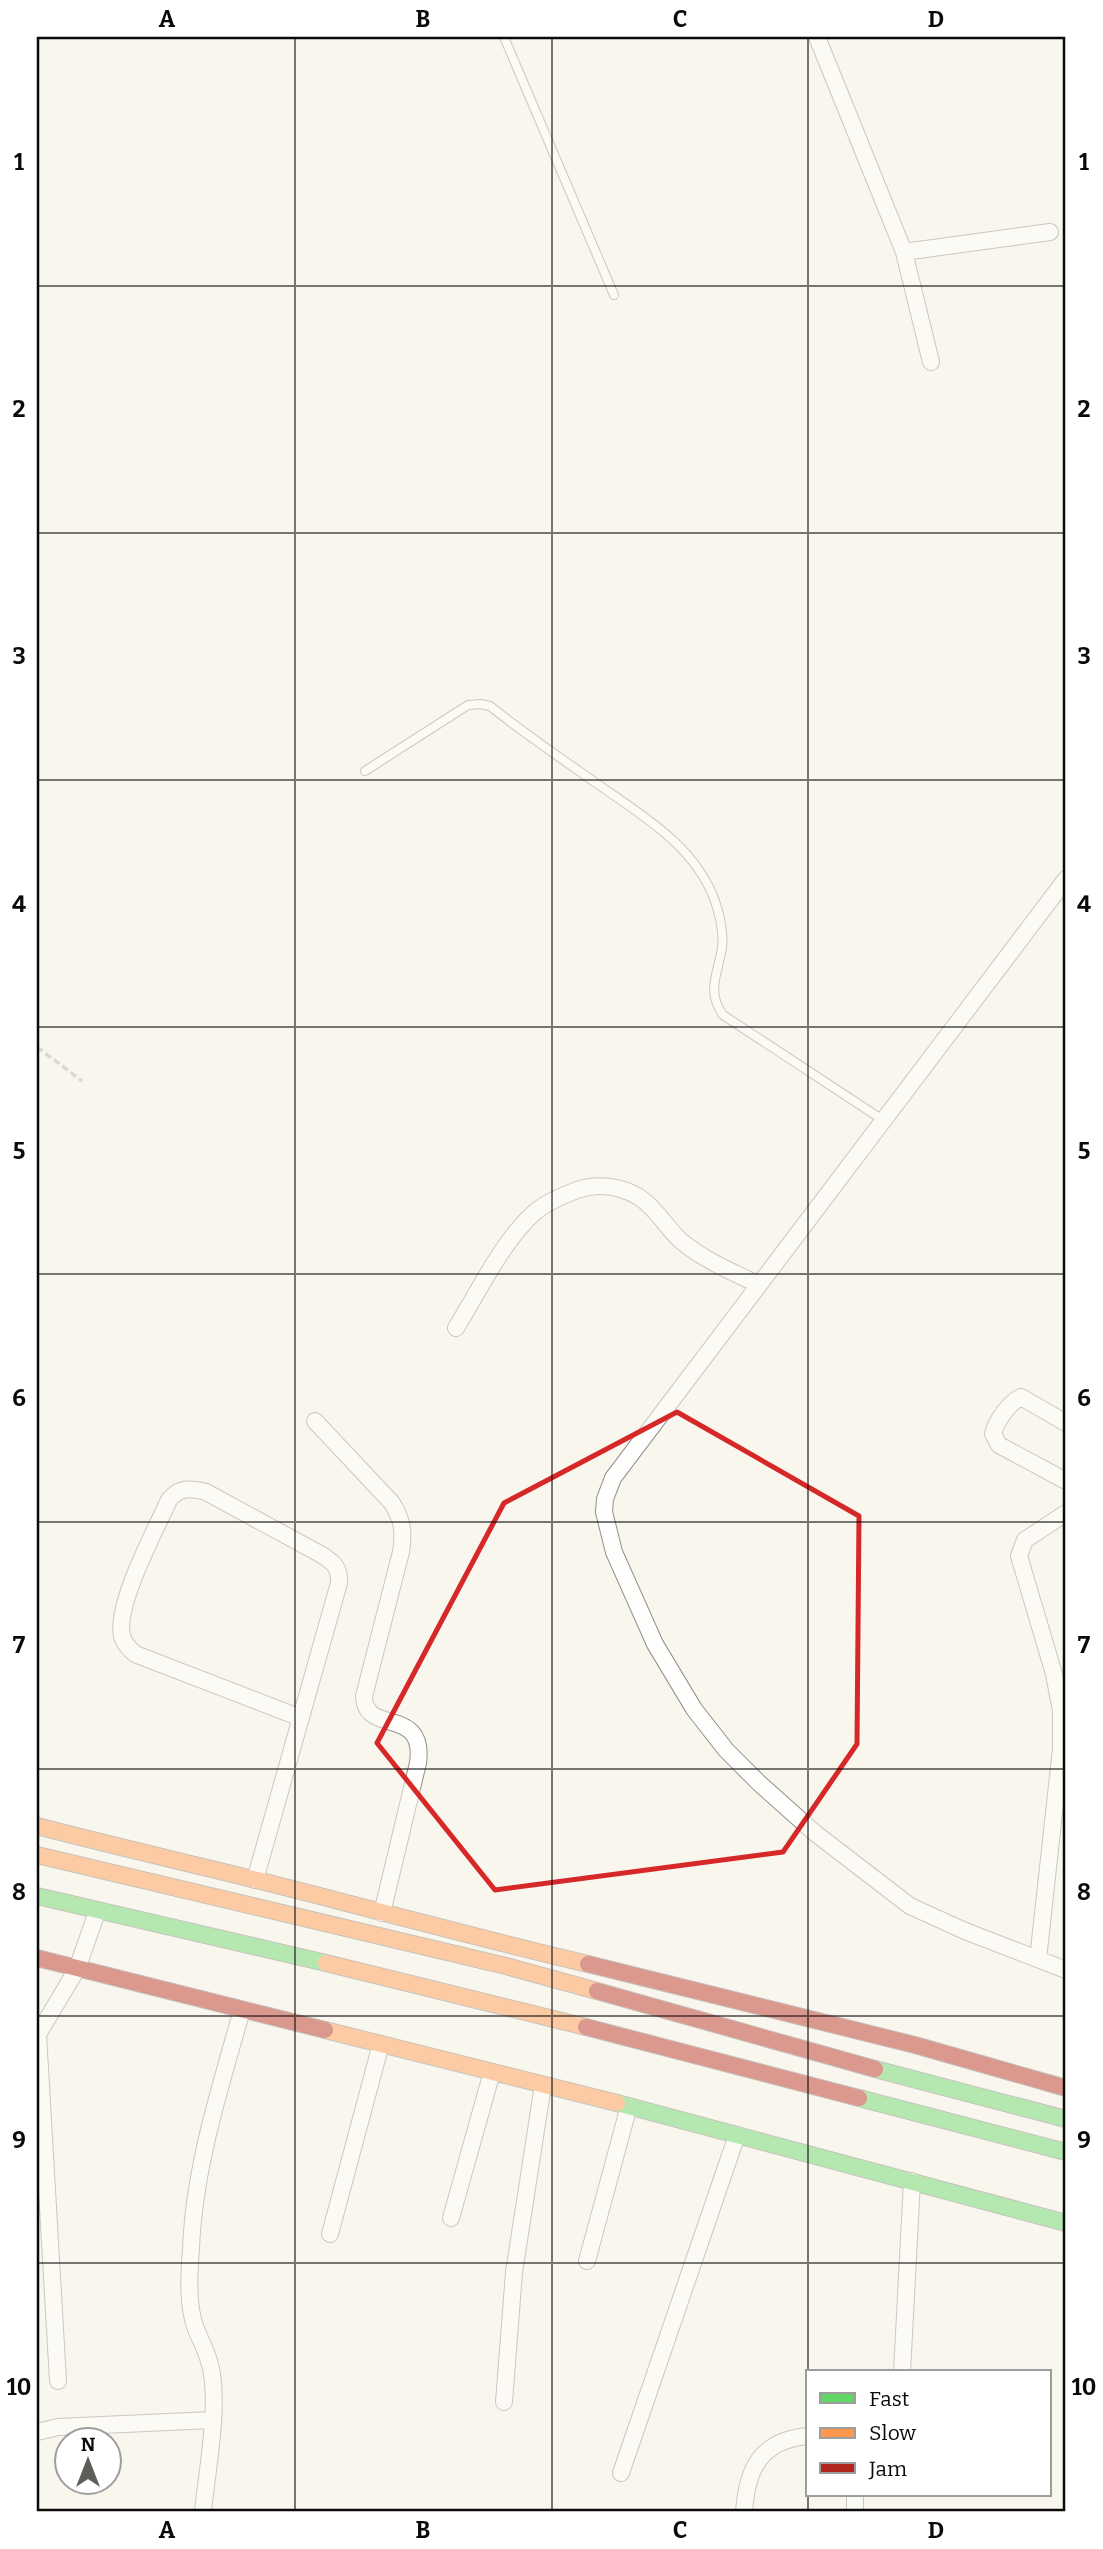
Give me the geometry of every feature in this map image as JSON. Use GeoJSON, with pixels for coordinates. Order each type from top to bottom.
{"type":"FeatureCollection","features":[{"type":"Feature","properties":{"kind":"main road"},"geometry":{"type":"LineString","coordinates":[[37,1826],[492,1942],[661,1980],[889,2038],[1066,2088]]}},
{"type":"Feature","properties":{"kind":"main road"},"geometry":{"type":"LineString","coordinates":[[37,1855],[506,1966],[923,2083],[1066,2119]]}},
{"type":"Feature","properties":{"kind":"main road"},"geometry":{"type":"LineString","coordinates":[[37,1896],[475,1998],[1066,2152]]}},
{"type":"Feature","properties":{"kind":"main road"},"geometry":{"type":"LineString","coordinates":[[37,1958],[628,2106],[1066,2223]]}},
{"type":"Feature","properties":{"kind":"street"},"geometry":{"type":"LineString","coordinates":[[817,37],[904,252],[931,362]]}},
{"type":"Feature","properties":{"kind":"street"},"geometry":{"type":"LineString","coordinates":[[904,252],[1049,232]]}},
{"type":"Feature","properties":{"kind":"street"},"geometry":{"type":"LineString","coordinates":[[1066,879],[613,1478],[605,1499],[605,1522],[614,1552],[655,1644],[694,1709],[726,1749],[759,1783],[815,1833],[910,1906],[965,1931],[1066,1970]]}},
{"type":"Feature","properties":{"kind":"street"},"geometry":{"type":"LineString","coordinates":[[456,1328],[510,1241],[535,1212],[558,1197],[583,1188],[604,1185],[625,1190],[642,1199],[679,1239],[692,1249],[759,1285]]}},
{"type":"Feature","properties":{"kind":"street"},"geometry":{"type":"LineString","coordinates":[[1066,1423],[1021,1397],[996,1425],[993,1434],[999,1445],[1066,1482]]}},
{"type":"Feature","properties":{"kind":"street"},"geometry":{"type":"LineString","coordinates":[[315,1420],[392,1503],[404,1531],[364,1696],[365,1707],[369,1711],[404,1727],[415,1734],[419,1742],[418,1763],[382,1913]]}},
{"type":"Feature","properties":{"kind":"street"},"geometry":{"type":"LineString","coordinates":[[255,1880],[301,1718],[339,1583],[338,1569],[322,1555],[206,1492],[185,1489],[176,1492],[169,1500],[125,1601],[121,1625],[127,1646],[135,1654],[301,1718]]}},
{"type":"Feature","properties":{"kind":"street"},"geometry":{"type":"LineString","coordinates":[[1038,1959],[1061,1749],[1061,1711],[1054,1674],[1019,1556],[1025,1540],[1066,1513]]}},
{"type":"Feature","properties":{"kind":"street"},"geometry":{"type":"LineString","coordinates":[[58,2381],[37,2035],[77,1969],[97,1912]]}},
{"type":"Feature","properties":{"kind":"street"},"geometry":{"type":"LineString","coordinates":[[204,2512],[212,2420],[212,2373],[206,2349],[191,2312],[191,2249],[197,2185],[242,2010]]}},
{"type":"Feature","properties":{"kind":"street"},"geometry":{"type":"LineString","coordinates":[[330,2234],[381,2044]]}},
{"type":"Feature","properties":{"kind":"street"},"geometry":{"type":"LineString","coordinates":[[451,2218],[492,2072]]}},
{"type":"Feature","properties":{"kind":"street"},"geometry":{"type":"LineString","coordinates":[[504,2402],[514,2272],[543,2085]]}},
{"type":"Feature","properties":{"kind":"street"},"geometry":{"type":"LineString","coordinates":[[587,2261],[628,2106]]}},
{"type":"Feature","properties":{"kind":"street"},"geometry":{"type":"LineString","coordinates":[[621,2473],[737,2135]]}},
{"type":"Feature","properties":{"kind":"street"},"geometry":{"type":"LineString","coordinates":[[902,2370],[912,2181]]}},
{"type":"Feature","properties":{"kind":"street"},"geometry":{"type":"LineString","coordinates":[[37,2432],[58,2427],[212,2420]]}},
{"type":"Feature","properties":{"kind":"street"},"geometry":{"type":"LineString","coordinates":[[744,2512],[748,2483],[754,2465],[764,2452],[779,2442],[806,2437]]}},
{"type":"Feature","properties":{"kind":"lane"},"geometry":{"type":"LineString","coordinates":[[504,37],[614,295]]}},
{"type":"Feature","properties":{"kind":"lane"},"geometry":{"type":"LineString","coordinates":[[365,771],[468,705],[490,706],[663,830],[690,857],[706,880],[722,924],[722,948],[713,988],[717,1006],[723,1015],[884,1121]]}},
{"type":"Feature","properties":{"kind":"path"},"geometry":{"type":"LineString","coordinates":[[37,1047],[82,1081]]}},
{"type":"Feature","properties":{"kind":"highlighted area"},"geometry":{"type":"Polygon","coordinates":[[[677,1412],[859,1516],[857,1744],[783,1852],[495,1890],[377,1743],[504,1503],[677,1412]]]}},
{"type":"Feature","properties":{"kind":"traffic: fast"},"geometry":{"type":"LineString","coordinates":[[37,1896],[326,1963]]}},
{"type":"Feature","properties":{"kind":"traffic: fast"},"geometry":{"type":"LineString","coordinates":[[875,2069],[1066,2119]]}},
{"type":"Feature","properties":{"kind":"traffic: fast"},"geometry":{"type":"LineString","coordinates":[[859,2098],[1066,2152]]}},
{"type":"Feature","properties":{"kind":"traffic: fast"},"geometry":{"type":"LineString","coordinates":[[617,2103],[1066,2223]]}},
{"type":"Feature","properties":{"kind":"traffic: slow"},"geometry":{"type":"LineString","coordinates":[[37,1826],[588,1964]]}},
{"type":"Feature","properties":{"kind":"traffic: slow"},"geometry":{"type":"LineString","coordinates":[[37,1855],[506,1966],[597,1991]]}},
{"type":"Feature","properties":{"kind":"traffic: slow"},"geometry":{"type":"LineString","coordinates":[[326,1963],[586,2027]]}},
{"type":"Feature","properties":{"kind":"traffic: slow"},"geometry":{"type":"LineString","coordinates":[[325,2030],[617,2103]]}},
{"type":"Feature","properties":{"kind":"traffic: jam"},"geometry":{"type":"LineString","coordinates":[[37,1958],[325,2030]]}},
{"type":"Feature","properties":{"kind":"traffic: jam"},"geometry":{"type":"LineString","coordinates":[[588,1964],[915,2045],[1066,2088]]}},
{"type":"Feature","properties":{"kind":"traffic: jam"},"geometry":{"type":"LineString","coordinates":[[597,1991],[875,2069]]}},
{"type":"Feature","properties":{"kind":"traffic: jam"},"geometry":{"type":"LineString","coordinates":[[586,2027],[859,2098]]}}]}
